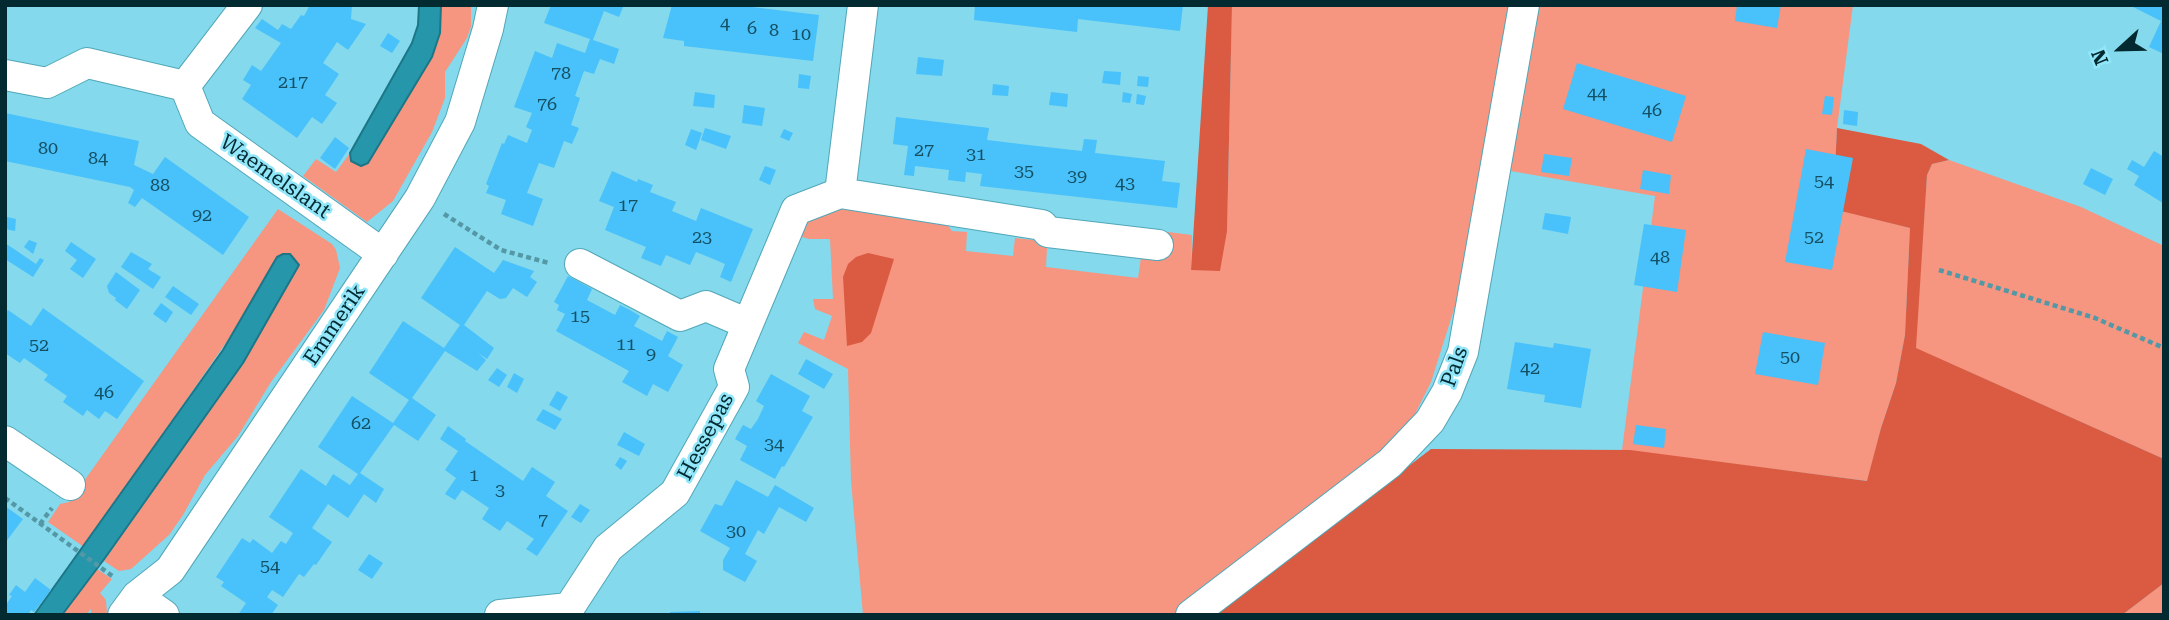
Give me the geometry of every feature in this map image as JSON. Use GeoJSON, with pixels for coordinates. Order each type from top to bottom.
{"type":"FeatureCollection","features":[{"type":"Feature","properties":{"kind":"street"},"geometry":{"type":"LineString","coordinates":[[5,75],[47,83],[87,63],[185,86],[247,5]]}},
{"type":"Feature","properties":{"kind":"street","name":"Emmerik"},"geometry":{"type":"LineString","coordinates":[[130,606],[170,570],[420,198],[460,122],[493,5]]}},
{"type":"Feature","properties":{"kind":"street"},"geometry":{"type":"LineString","coordinates":[[863,5],[840,193],[1042,225],[1048,232],[1158,245]]}},
{"type":"Feature","properties":{"kind":"street","name":"Pals"},"geometry":{"type":"LineString","coordinates":[[1191,615],[1390,463],[1430,421],[1447,393],[1463,352],[1524,5]]}},
{"type":"Feature","properties":{"kind":"street","name":"Waemelslant"},"geometry":{"type":"LineString","coordinates":[[185,86],[200,123],[383,254]]}},
{"type":"Feature","properties":{"kind":"street","name":"Hessepas"},"geometry":{"type":"LineString","coordinates":[[500,615],[569,608],[608,548],[675,494],[734,387],[729,369],[796,211],[840,193]]}},
{"type":"Feature","properties":{"kind":"street"},"geometry":{"type":"LineString","coordinates":[[580,264],[680,316],[706,306],[748,324]]}},
{"type":"Feature","properties":{"kind":"street"},"geometry":{"type":"LineString","coordinates":[[5,441],[69,485]]}},
{"type":"Feature","properties":{"kind":"street"},"geometry":{"type":"LineString","coordinates":[[130,606],[164,615]]}},
{"type":"Feature","properties":{"kind":"path"},"geometry":{"type":"LineString","coordinates":[[420,198],[501,250],[557,265],[580,264]]}},
{"type":"Feature","properties":{"kind":"path"},"geometry":{"type":"LineString","coordinates":[[1940,270],[2095,318],[2164,348]]}},
{"type":"Feature","properties":{"kind":"path"},"geometry":{"type":"LineString","coordinates":[[5,498],[110,573]]}},
{"type":"Feature","properties":{"kind":"shaded area"},"geometry":{"type":"Polygon","coordinates":[[[441,5],[471,5],[471,27],[445,72],[445,98],[432,132],[393,201],[367,222],[303,176],[316,159],[336,172],[350,153],[351,161],[361,166],[368,163],[440,33],[441,5]]]}},
{"type":"Feature","properties":{"kind":"shaded area"},"geometry":{"type":"Polygon","coordinates":[[[1208,5],[1232,5],[1227,231],[1220,271],[1191,270],[1208,5]]]}},
{"type":"Feature","properties":{"kind":"shaded area"},"geometry":{"type":"Polygon","coordinates":[[[1232,5],[1509,5],[1468,265],[1431,382],[1412,420],[1389,446],[1319,504],[1176,615],[863,615],[851,481],[848,369],[798,343],[804,332],[824,340],[832,316],[815,309],[813,299],[833,299],[830,239],[799,236],[803,222],[825,206],[944,220],[952,231],[967,232],[966,251],[1013,256],[1015,238],[1034,240],[1038,245],[1047,248],[1046,267],[1138,278],[1141,257],[1164,258],[1168,232],[1192,235],[1191,270],[1227,231],[1232,5]]]}},
{"type":"Feature","properties":{"kind":"shaded area"},"geometry":{"type":"Polygon","coordinates":[[[1532,5],[1853,5],[1837,128],[1833,208],[1910,228],[1905,335],[1896,383],[1868,481],[1622,450],[1655,196],[1505,170],[1532,5]]]}},
{"type":"Feature","properties":{"kind":"shaded area"},"geometry":{"type":"Polygon","coordinates":[[[1837,128],[1921,144],[1949,160],[1932,164],[1927,175],[1916,348],[2164,459],[2164,583],[2122,615],[1214,615],[1431,449],[1630,450],[1867,481],[1896,383],[1905,335],[1910,228],[1833,209],[1837,128]]]}},
{"type":"Feature","properties":{"kind":"shaded area"},"geometry":{"type":"Polygon","coordinates":[[[1949,160],[2081,207],[2164,246],[2164,459],[1915,348],[1927,175],[1932,164],[1949,160]]]}},
{"type":"Feature","properties":{"kind":"shaded area"},"geometry":{"type":"Polygon","coordinates":[[[278,209],[332,244],[336,250],[340,268],[324,310],[271,382],[238,436],[205,475],[169,535],[131,569],[119,571],[104,561],[243,363],[241,321],[84,547],[48,522],[60,504],[69,502],[278,209]]]}},
{"type":"Feature","properties":{"kind":"shaded area"},"geometry":{"type":"Polygon","coordinates":[[[868,253],[894,259],[871,333],[862,342],[847,346],[843,277],[848,264],[856,257],[868,253]]]}},
{"type":"Feature","properties":{"kind":"shaded area"},"geometry":{"type":"Polygon","coordinates":[[[97,569],[112,579],[100,593],[106,600],[107,615],[91,615],[91,609],[86,615],[62,615],[97,569]]]}},
{"type":"Feature","properties":{"kind":"shaded area"},"geometry":{"type":"Polygon","coordinates":[[[2164,583],[2162,615],[2122,615],[2164,583]]]}},
{"type":"Feature","properties":{"kind":"water"},"geometry":{"type":"Polygon","coordinates":[[[419,5],[441,5],[440,33],[432,57],[368,163],[361,166],[351,161],[350,153],[412,43],[418,25],[419,5]]]}},
{"type":"Feature","properties":{"kind":"water"},"geometry":{"type":"Polygon","coordinates":[[[290,254],[299,265],[243,363],[62,615],[34,615],[223,350],[277,257],[290,254]]]}},
{"type":"Feature","properties":{"kind":"building"},"geometry":{"type":"Polygon","coordinates":[[[310,5],[352,5],[351,19],[366,24],[348,50],[337,42],[323,63],[339,74],[325,95],[337,103],[322,124],[312,117],[297,138],[242,99],[251,85],[243,80],[252,65],[261,71],[281,43],[255,28],[262,19],[278,30],[282,24],[291,29],[301,15],[304,16],[310,5]]]}},
{"type":"Feature","properties":{"kind":"building"},"geometry":{"type":"Polygon","coordinates":[[[551,5],[624,5],[619,17],[604,11],[593,40],[619,49],[614,64],[600,59],[594,74],[584,71],[575,96],[580,98],[571,125],[579,128],[572,144],[564,141],[554,168],[539,163],[527,193],[543,199],[533,226],[501,214],[506,200],[486,193],[489,186],[486,184],[502,143],[504,144],[508,135],[527,143],[532,130],[526,127],[532,113],[514,107],[535,51],[552,58],[557,43],[585,53],[590,39],[544,23],[551,5]]]}},
{"type":"Feature","properties":{"kind":"building"},"geometry":{"type":"Polygon","coordinates":[[[672,5],[735,5],[819,15],[813,61],[684,46],[684,41],[663,38],[672,5]]]}},
{"type":"Feature","properties":{"kind":"building"},"geometry":{"type":"Polygon","coordinates":[[[975,5],[1183,5],[1180,31],[1078,19],[1077,32],[974,20],[975,5]]]}},
{"type":"Feature","properties":{"kind":"building"},"geometry":{"type":"Polygon","coordinates":[[[1737,5],[1781,5],[1777,28],[1735,21],[1737,5]]]}},
{"type":"Feature","properties":{"kind":"building"},"geometry":{"type":"Polygon","coordinates":[[[2129,5],[2164,5],[2164,54],[2149,47],[2161,21],[2129,5]]]}},
{"type":"Feature","properties":{"kind":"building"},"geometry":{"type":"Polygon","coordinates":[[[388,33],[400,41],[392,53],[380,46],[388,33]]]}},
{"type":"Feature","properties":{"kind":"building"},"geometry":{"type":"Polygon","coordinates":[[[918,57],[944,60],[942,76],[916,74],[918,57]]]}},
{"type":"Feature","properties":{"kind":"building"},"geometry":{"type":"Polygon","coordinates":[[[1577,63],[1686,96],[1672,142],[1563,109],[1577,63]]]}},
{"type":"Feature","properties":{"kind":"building"},"geometry":{"type":"Polygon","coordinates":[[[1104,71],[1121,72],[1120,85],[1102,83],[1104,71]]]}},
{"type":"Feature","properties":{"kind":"building"},"geometry":{"type":"Polygon","coordinates":[[[799,74],[811,76],[809,89],[798,88],[799,74]]]}},
{"type":"Feature","properties":{"kind":"building"},"geometry":{"type":"Polygon","coordinates":[[[1138,76],[1149,77],[1148,87],[1137,86],[1138,76]]]}},
{"type":"Feature","properties":{"kind":"building"},"geometry":{"type":"Polygon","coordinates":[[[993,84],[1009,86],[1008,96],[992,95],[993,84]]]}},
{"type":"Feature","properties":{"kind":"building"},"geometry":{"type":"Polygon","coordinates":[[[695,92],[715,95],[714,108],[693,106],[695,92]]]}},
{"type":"Feature","properties":{"kind":"building"},"geometry":{"type":"Polygon","coordinates":[[[1051,92],[1068,94],[1067,107],[1049,105],[1051,92]]]}},
{"type":"Feature","properties":{"kind":"building"},"geometry":{"type":"Polygon","coordinates":[[[1123,92],[1132,94],[1130,103],[1122,102],[1123,92]]]}},
{"type":"Feature","properties":{"kind":"building"},"geometry":{"type":"Polygon","coordinates":[[[1137,94],[1146,96],[1144,105],[1136,104],[1137,94]]]}},
{"type":"Feature","properties":{"kind":"building"},"geometry":{"type":"Polygon","coordinates":[[[1825,96],[1834,97],[1832,115],[1822,114],[1825,96]]]}},
{"type":"Feature","properties":{"kind":"building"},"geometry":{"type":"Polygon","coordinates":[[[744,105],[765,108],[762,126],[742,123],[744,105]]]}},
{"type":"Feature","properties":{"kind":"building"},"geometry":{"type":"Polygon","coordinates":[[[1844,110],[1858,112],[1857,126],[1843,124],[1844,110]]]}},
{"type":"Feature","properties":{"kind":"building"},"geometry":{"type":"Polygon","coordinates":[[[5,113],[139,141],[134,165],[153,174],[165,157],[249,217],[223,255],[142,198],[135,207],[128,203],[134,190],[130,187],[5,161],[5,113]]]}},
{"type":"Feature","properties":{"kind":"building"},"geometry":{"type":"Polygon","coordinates":[[[896,117],[989,128],[987,140],[1037,146],[1082,151],[1084,139],[1097,140],[1095,153],[1165,161],[1162,181],[1180,183],[1177,208],[980,186],[982,174],[966,172],[965,182],[948,180],[949,170],[915,166],[914,176],[904,175],[908,146],[893,144],[896,117]]]}},
{"type":"Feature","properties":{"kind":"building"},"geometry":{"type":"Polygon","coordinates":[[[705,128],[731,136],[726,149],[701,140],[705,128]]]}},
{"type":"Feature","properties":{"kind":"building"},"geometry":{"type":"Polygon","coordinates":[[[691,129],[702,133],[696,150],[685,145],[691,129]]]}},
{"type":"Feature","properties":{"kind":"building"},"geometry":{"type":"Polygon","coordinates":[[[784,129],[793,133],[789,141],[780,137],[784,129]]]}},
{"type":"Feature","properties":{"kind":"building"},"geometry":{"type":"Polygon","coordinates":[[[335,137],[349,148],[335,169],[320,158],[335,137]]]}},
{"type":"Feature","properties":{"kind":"building"},"geometry":{"type":"Polygon","coordinates":[[[1806,149],[1853,158],[1832,270],[1785,262],[1806,149]]]}},
{"type":"Feature","properties":{"kind":"building"},"geometry":{"type":"Polygon","coordinates":[[[2154,151],[2164,157],[2163,203],[2134,185],[2139,176],[2127,169],[2132,160],[2144,167],[2154,151]]]}},
{"type":"Feature","properties":{"kind":"building"},"geometry":{"type":"Polygon","coordinates":[[[1544,154],[1572,158],[1569,176],[1541,172],[1544,154]]]}},
{"type":"Feature","properties":{"kind":"building"},"geometry":{"type":"Polygon","coordinates":[[[765,166],[776,170],[770,185],[759,180],[765,166]]]}},
{"type":"Feature","properties":{"kind":"building"},"geometry":{"type":"Polygon","coordinates":[[[2091,168],[2113,179],[2105,195],[2083,184],[2091,168]]]}},
{"type":"Feature","properties":{"kind":"building"},"geometry":{"type":"Polygon","coordinates":[[[1643,170],[1671,175],[1669,194],[1640,189],[1643,170]]]}},
{"type":"Feature","properties":{"kind":"building"},"geometry":{"type":"Polygon","coordinates":[[[612,171],[637,182],[638,179],[653,185],[650,192],[676,202],[672,211],[696,221],[701,208],[753,229],[731,282],[720,277],[725,264],[711,258],[696,252],[690,265],[666,255],[661,266],[641,258],[646,247],[605,230],[614,207],[599,201],[612,171]]]}},
{"type":"Feature","properties":{"kind":"building"},"geometry":{"type":"Polygon","coordinates":[[[1545,213],[1571,217],[1568,234],[1542,229],[1545,213]]]}},
{"type":"Feature","properties":{"kind":"building"},"geometry":{"type":"Polygon","coordinates":[[[7,217],[16,219],[15,231],[5,229],[7,217]]]}},
{"type":"Feature","properties":{"kind":"building"},"geometry":{"type":"Polygon","coordinates":[[[1644,224],[1686,230],[1677,292],[1634,285],[1644,224]]]}},
{"type":"Feature","properties":{"kind":"building"},"geometry":{"type":"Polygon","coordinates":[[[29,240],[37,243],[33,254],[24,247],[29,240]]]}},
{"type":"Feature","properties":{"kind":"building"},"geometry":{"type":"Polygon","coordinates":[[[71,242],[96,259],[83,278],[70,269],[77,260],[65,251],[71,242]]]}},
{"type":"Feature","properties":{"kind":"building"},"geometry":{"type":"Polygon","coordinates":[[[5,243],[36,264],[40,258],[44,260],[33,277],[5,259],[5,243]]]}},
{"type":"Feature","properties":{"kind":"building"},"geometry":{"type":"Polygon","coordinates":[[[455,247],[494,273],[503,260],[534,271],[530,277],[537,282],[527,297],[513,288],[506,298],[500,299],[487,291],[464,325],[494,348],[487,359],[478,353],[486,360],[477,371],[445,351],[412,398],[436,415],[418,441],[394,425],[360,473],[384,489],[376,503],[364,494],[348,518],[328,504],[312,528],[332,542],[316,565],[314,564],[304,577],[299,574],[283,597],[272,590],[267,597],[278,605],[271,615],[238,615],[246,603],[221,586],[224,582],[216,577],[242,538],[250,543],[253,539],[272,553],[281,541],[286,544],[293,533],[269,517],[301,469],[326,486],[333,474],[350,485],[358,474],[318,447],[352,396],[393,423],[409,400],[369,373],[403,321],[444,348],[460,325],[421,298],[455,247]]]}},
{"type":"Feature","properties":{"kind":"building"},"geometry":{"type":"Polygon","coordinates":[[[131,252],[152,264],[148,269],[161,277],[153,289],[121,267],[131,252]]]}},
{"type":"Feature","properties":{"kind":"building"},"geometry":{"type":"Polygon","coordinates":[[[116,272],[140,290],[127,309],[109,293],[107,286],[116,272]]]}},
{"type":"Feature","properties":{"kind":"building"},"geometry":{"type":"Polygon","coordinates":[[[568,276],[592,289],[587,300],[615,315],[620,305],[630,310],[640,316],[634,326],[662,341],[667,331],[678,337],[668,356],[683,365],[668,392],[653,384],[647,396],[622,382],[629,371],[556,331],[565,314],[557,310],[559,305],[554,302],[568,276]]]}},
{"type":"Feature","properties":{"kind":"building"},"geometry":{"type":"Polygon","coordinates":[[[173,286],[199,304],[191,315],[165,297],[173,286]]]}},
{"type":"Feature","properties":{"kind":"building"},"geometry":{"type":"Polygon","coordinates":[[[161,303],[173,312],[166,323],[153,314],[161,303]]]}},
{"type":"Feature","properties":{"kind":"building"},"geometry":{"type":"Polygon","coordinates":[[[43,308],[144,381],[117,419],[105,411],[99,419],[87,410],[83,416],[63,402],[67,396],[44,380],[48,375],[24,358],[20,363],[5,353],[5,313],[8,310],[31,326],[43,308]]]}},
{"type":"Feature","properties":{"kind":"building"},"geometry":{"type":"Polygon","coordinates":[[[1763,332],[1825,343],[1818,385],[1755,374],[1763,332]]]}},
{"type":"Feature","properties":{"kind":"building"},"geometry":{"type":"Polygon","coordinates":[[[1515,342],[1553,348],[1554,343],[1591,349],[1581,408],[1544,402],[1545,395],[1507,389],[1515,342]]]}},
{"type":"Feature","properties":{"kind":"building"},"geometry":{"type":"Polygon","coordinates":[[[806,359],[833,374],[824,389],[798,374],[806,359]]]}},
{"type":"Feature","properties":{"kind":"building"},"geometry":{"type":"Polygon","coordinates":[[[497,368],[507,375],[499,387],[488,380],[497,368]]]}},
{"type":"Feature","properties":{"kind":"building"},"geometry":{"type":"Polygon","coordinates":[[[514,373],[524,379],[517,393],[507,387],[514,373]]]}},
{"type":"Feature","properties":{"kind":"building"},"geometry":{"type":"Polygon","coordinates":[[[771,374],[810,396],[802,411],[813,417],[775,479],[740,460],[747,446],[735,439],[743,425],[751,429],[758,419],[764,406],[756,401],[771,374]]]}},
{"type":"Feature","properties":{"kind":"building"},"geometry":{"type":"Polygon","coordinates":[[[557,391],[568,397],[560,411],[549,405],[557,391]]]}},
{"type":"Feature","properties":{"kind":"building"},"geometry":{"type":"Polygon","coordinates":[[[543,409],[562,419],[555,430],[536,420],[543,409]]]}},
{"type":"Feature","properties":{"kind":"building"},"geometry":{"type":"Polygon","coordinates":[[[1636,425],[1666,429],[1664,448],[1633,444],[1636,425]]]}},
{"type":"Feature","properties":{"kind":"building"},"geometry":{"type":"Polygon","coordinates":[[[448,426],[523,481],[532,467],[555,482],[546,496],[568,511],[537,556],[526,549],[534,539],[507,521],[500,531],[482,519],[489,508],[462,490],[455,500],[445,494],[456,478],[445,470],[458,451],[440,439],[448,426]]]}},
{"type":"Feature","properties":{"kind":"building"},"geometry":{"type":"Polygon","coordinates":[[[624,432],[645,444],[639,456],[617,445],[624,432]]]}},
{"type":"Feature","properties":{"kind":"building"},"geometry":{"type":"Polygon","coordinates":[[[620,457],[627,461],[621,470],[615,465],[620,457]]]}},
{"type":"Feature","properties":{"kind":"building"},"geometry":{"type":"Polygon","coordinates":[[[736,480],[768,497],[775,485],[814,508],[806,522],[779,507],[764,534],[758,530],[745,554],[757,561],[745,582],[723,570],[723,560],[730,548],[700,531],[715,504],[722,506],[736,480]]]}},
{"type":"Feature","properties":{"kind":"building"},"geometry":{"type":"Polygon","coordinates":[[[580,504],[590,510],[581,523],[571,517],[580,504]]]}},
{"type":"Feature","properties":{"kind":"building"},"geometry":{"type":"Polygon","coordinates":[[[5,506],[23,519],[5,543],[5,506]]]}},
{"type":"Feature","properties":{"kind":"building"},"geometry":{"type":"Polygon","coordinates":[[[369,554],[383,563],[372,579],[358,570],[369,554]]]}},
{"type":"Feature","properties":{"kind":"building"},"geometry":{"type":"Polygon","coordinates":[[[35,578],[51,590],[34,612],[31,610],[28,615],[5,613],[5,606],[12,596],[9,595],[16,585],[25,592],[35,578]]]}},
{"type":"Feature","properties":{"kind":"building"},"geometry":{"type":"Polygon","coordinates":[[[700,611],[700,615],[670,615],[670,612],[700,611]]]}}]}
